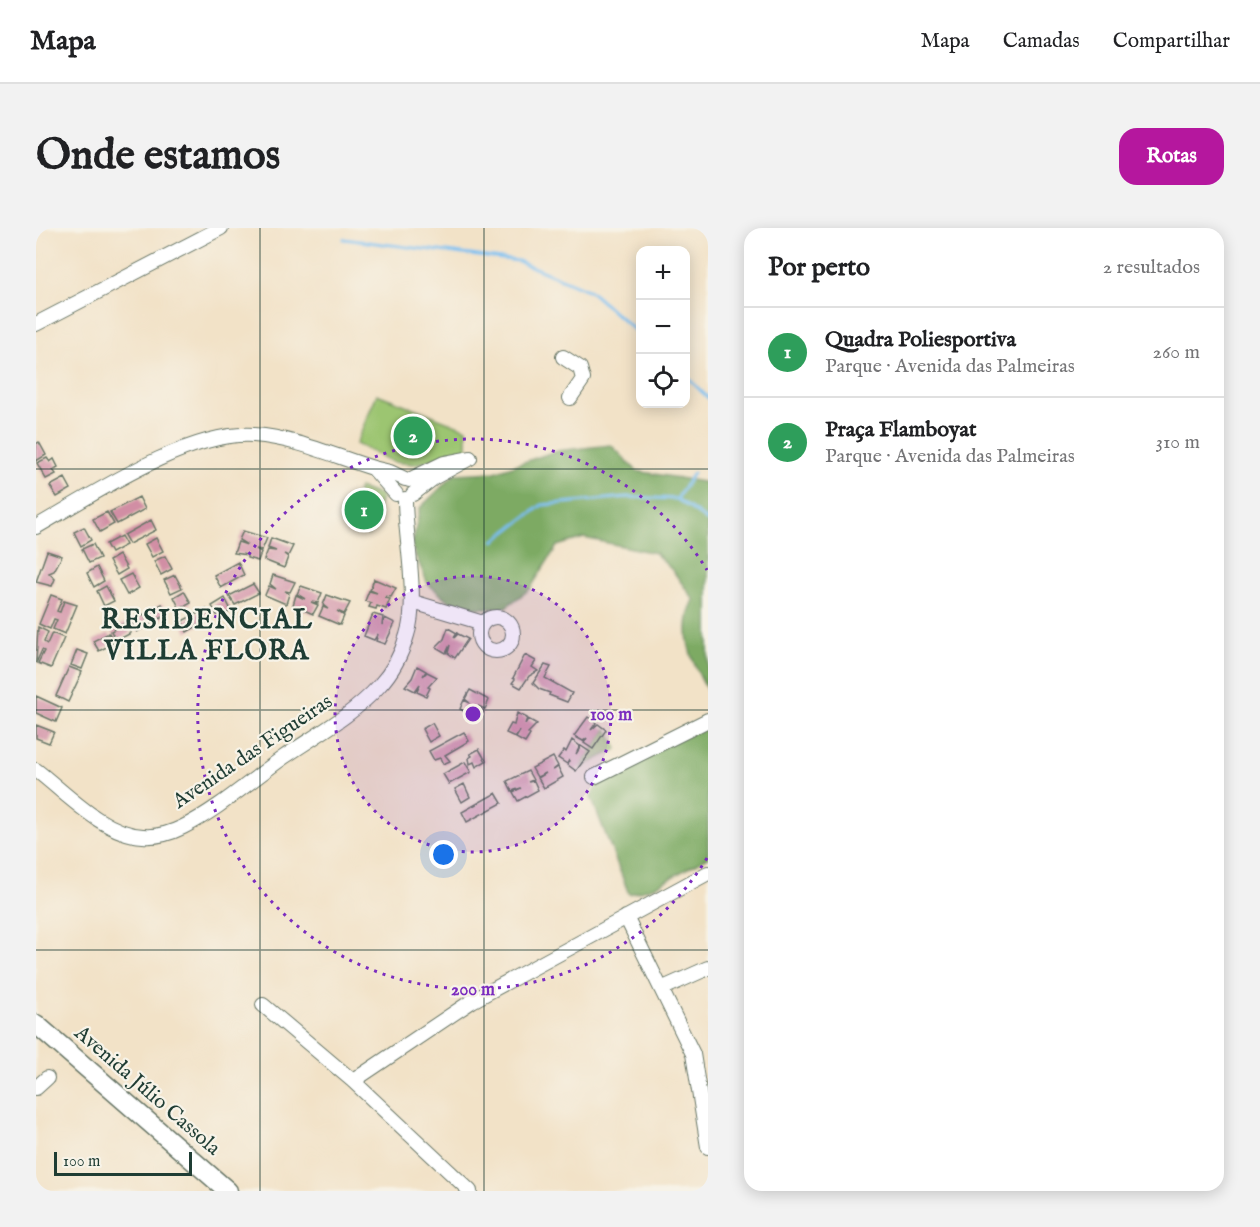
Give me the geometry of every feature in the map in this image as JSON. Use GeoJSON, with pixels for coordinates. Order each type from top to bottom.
{"type":"FeatureCollection","features":[{"type":"Feature","properties":{"kind":"main road","name":"Avenida Júlio Cassola"},"geometry":{"type":"LineString","coordinates":[[36,1024],[228,1191]]}},
{"type":"Feature","properties":{"kind":"street"},"geometry":{"type":"LineString","coordinates":[[36,324],[221,228]]}},
{"type":"Feature","properties":{"kind":"street"},"geometry":{"type":"LineString","coordinates":[[563,357],[580,368],[583,379],[570,398]]}},
{"type":"Feature","properties":{"kind":"street"},"geometry":{"type":"LineString","coordinates":[[36,527],[177,451],[233,436],[254,435],[278,438],[390,472],[407,480]]}},
{"type":"Feature","properties":{"kind":"street"},"geometry":{"type":"LineString","coordinates":[[470,458],[405,495],[397,484],[444,463],[470,458]]}},
{"type":"Feature","properties":{"kind":"street"},"geometry":{"type":"LineString","coordinates":[[373,468],[405,495]]}},
{"type":"Feature","properties":{"kind":"street","name":"Avenida das Figueiras"},"geometry":{"type":"LineString","coordinates":[[36,770],[103,821],[129,834],[144,836],[162,834],[182,827],[208,812],[373,693],[388,675],[408,633],[413,602],[404,522],[405,495]]}},
{"type":"Feature","properties":{"kind":"street"},"geometry":{"type":"LineString","coordinates":[[413,602],[483,623]]}},
{"type":"Feature","properties":{"kind":"street"},"geometry":{"type":"LineString","coordinates":[[594,777],[708,720]]}},
{"type":"Feature","properties":{"kind":"street"},"geometry":{"type":"LineString","coordinates":[[353,1081],[472,1001],[708,873]]}},
{"type":"Feature","properties":{"kind":"street"},"geometry":{"type":"LineString","coordinates":[[626,917],[697,1065],[708,1147]]}},
{"type":"Feature","properties":{"kind":"street"},"geometry":{"type":"LineString","coordinates":[[661,989],[708,968]]}},
{"type":"Feature","properties":{"kind":"street"},"geometry":{"type":"LineString","coordinates":[[263,1005],[353,1081],[470,1191]]}},
{"type":"Feature","properties":{"kind":"street"},"geometry":{"type":"LineString","coordinates":[[36,1088],[47,1078]]}},
{"type":"Feature","properties":{"kind":"green space"},"geometry":{"type":"Polygon","coordinates":[[[377,394],[467,429],[467,450],[415,464],[393,462],[356,444],[377,394]]]}},
{"type":"Feature","properties":{"kind":"green space"},"geometry":{"type":"Polygon","coordinates":[[[611,445],[637,471],[708,483],[708,692],[692,658],[687,635],[689,611],[694,600],[673,571],[655,553],[584,538],[557,546],[530,589],[503,609],[456,607],[428,584],[412,547],[420,508],[455,474],[495,472],[556,451],[611,445]]]}},
{"type":"Feature","properties":{"kind":"green space"},"geometry":{"type":"Polygon","coordinates":[[[359,488],[382,496],[368,535],[359,528],[346,524],[359,488]]]}},
{"type":"Feature","properties":{"kind":"green space"},"geometry":{"type":"Polygon","coordinates":[[[708,722],[708,857],[654,887],[629,894],[591,797],[598,781],[708,722]]]}},
{"type":"Feature","properties":{"kind":"green space"},"geometry":{"type":"Polygon","coordinates":[[[607,729],[617,749],[580,768],[607,729]]]}},
{"type":"Feature","properties":{"kind":"building"},"geometry":{"type":"Polygon","coordinates":[[[39,442],[46,455],[36,461],[36,444],[39,442]]]}},
{"type":"Feature","properties":{"kind":"building"},"geometry":{"type":"Polygon","coordinates":[[[47,458],[50,462],[54,459],[58,467],[53,470],[56,474],[46,479],[37,463],[47,458]]]}},
{"type":"Feature","properties":{"kind":"building"},"geometry":{"type":"Polygon","coordinates":[[[65,478],[71,489],[57,497],[50,486],[65,478]]]}},
{"type":"Feature","properties":{"kind":"building"},"geometry":{"type":"Polygon","coordinates":[[[139,497],[145,509],[117,524],[110,512],[139,497]]]}},
{"type":"Feature","properties":{"kind":"building"},"geometry":{"type":"Polygon","coordinates":[[[107,512],[114,524],[100,532],[93,519],[107,512]]]}},
{"type":"Feature","properties":{"kind":"building"},"geometry":{"type":"Polygon","coordinates":[[[151,520],[156,530],[129,544],[124,535],[151,520]]]}},
{"type":"Feature","properties":{"kind":"building"},"geometry":{"type":"Polygon","coordinates":[[[84,527],[91,540],[81,546],[74,532],[84,527]]]}},
{"type":"Feature","properties":{"kind":"building"},"geometry":{"type":"Polygon","coordinates":[[[243,531],[267,538],[262,550],[256,549],[261,552],[258,561],[247,558],[247,555],[234,553],[238,542],[247,545],[239,540],[243,531]]]}},
{"type":"Feature","properties":{"kind":"building"},"geometry":{"type":"Polygon","coordinates":[[[121,536],[126,545],[111,553],[106,544],[121,536]]]}},
{"type":"Feature","properties":{"kind":"building"},"geometry":{"type":"Polygon","coordinates":[[[156,538],[163,551],[152,557],[145,544],[156,538]]]}},
{"type":"Feature","properties":{"kind":"building"},"geometry":{"type":"Polygon","coordinates":[[[271,538],[293,546],[288,556],[284,554],[288,557],[284,568],[264,560],[268,550],[276,551],[268,548],[271,538]]]}},
{"type":"Feature","properties":{"kind":"building"},"geometry":{"type":"Polygon","coordinates":[[[93,544],[100,558],[89,563],[82,549],[93,544]]]}},
{"type":"Feature","properties":{"kind":"building"},"geometry":{"type":"Polygon","coordinates":[[[47,551],[62,556],[54,571],[49,573],[55,579],[52,586],[36,582],[47,551]]]}},
{"type":"Feature","properties":{"kind":"building"},"geometry":{"type":"Polygon","coordinates":[[[119,555],[127,569],[117,575],[109,561],[119,555]]]}},
{"type":"Feature","properties":{"kind":"building"},"geometry":{"type":"Polygon","coordinates":[[[165,556],[172,569],[161,575],[154,561],[165,556]]]}},
{"type":"Feature","properties":{"kind":"building"},"geometry":{"type":"Polygon","coordinates":[[[238,562],[244,575],[221,588],[214,575],[238,562]]]}},
{"type":"Feature","properties":{"kind":"building"},"geometry":{"type":"Polygon","coordinates":[[[97,567],[104,581],[94,587],[87,573],[97,567]]]}},
{"type":"Feature","properties":{"kind":"building"},"geometry":{"type":"Polygon","coordinates":[[[131,574],[139,588],[127,595],[119,580],[131,574]]]}},
{"type":"Feature","properties":{"kind":"building"},"geometry":{"type":"Polygon","coordinates":[[[175,575],[182,588],[171,593],[164,580],[175,575]]]}},
{"type":"Feature","properties":{"kind":"building"},"geometry":{"type":"Polygon","coordinates":[[[273,575],[295,582],[290,592],[285,591],[289,594],[286,604],[265,595],[269,586],[276,589],[270,584],[273,575]]]}},
{"type":"Feature","properties":{"kind":"building"},"geometry":{"type":"Polygon","coordinates":[[[374,579],[396,588],[391,597],[386,596],[385,598],[390,599],[386,609],[377,606],[376,609],[369,607],[371,603],[365,601],[369,591],[377,593],[370,590],[374,579]]]}},
{"type":"Feature","properties":{"kind":"building"},"geometry":{"type":"Polygon","coordinates":[[[253,584],[259,593],[235,605],[229,596],[253,584]]]}},
{"type":"Feature","properties":{"kind":"building"},"geometry":{"type":"Polygon","coordinates":[[[106,586],[114,601],[104,606],[97,591],[106,586]]]}},
{"type":"Feature","properties":{"kind":"building"},"geometry":{"type":"Polygon","coordinates":[[[301,586],[322,593],[318,603],[311,602],[318,605],[313,614],[293,605],[296,595],[305,599],[297,594],[301,586]]]}},
{"type":"Feature","properties":{"kind":"building"},"geometry":{"type":"Polygon","coordinates":[[[184,591],[191,603],[180,609],[174,597],[184,591]]]}},
{"type":"Feature","properties":{"kind":"building"},"geometry":{"type":"Polygon","coordinates":[[[51,595],[62,599],[57,611],[60,612],[64,601],[77,605],[65,634],[53,629],[57,620],[54,619],[50,629],[39,624],[51,595]]]}},
{"type":"Feature","properties":{"kind":"building"},"geometry":{"type":"Polygon","coordinates":[[[327,595],[350,603],[344,614],[337,611],[344,616],[340,625],[319,616],[323,607],[328,609],[323,605],[327,595]]]}},
{"type":"Feature","properties":{"kind":"building"},"geometry":{"type":"Polygon","coordinates":[[[225,598],[230,608],[229,612],[222,616],[217,615],[212,606],[225,598]]]}},
{"type":"Feature","properties":{"kind":"building"},"geometry":{"type":"Polygon","coordinates":[[[162,604],[168,614],[154,622],[148,612],[162,604]]]}},
{"type":"Feature","properties":{"kind":"building"},"geometry":{"type":"Polygon","coordinates":[[[206,609],[211,618],[187,632],[182,621],[206,609]]]}},
{"type":"Feature","properties":{"kind":"building"},"geometry":{"type":"Polygon","coordinates":[[[144,614],[150,624],[137,632],[131,622],[144,614]]]}},
{"type":"Feature","properties":{"kind":"building"},"geometry":{"type":"Polygon","coordinates":[[[373,614],[383,617],[382,625],[385,618],[395,623],[385,644],[376,641],[378,634],[374,640],[364,636],[373,614]]]}},
{"type":"Feature","properties":{"kind":"building"},"geometry":{"type":"Polygon","coordinates":[[[125,623],[131,633],[116,641],[111,631],[125,623]]]}},
{"type":"Feature","properties":{"kind":"building"},"geometry":{"type":"Polygon","coordinates":[[[38,627],[48,632],[44,642],[47,644],[52,633],[64,638],[51,668],[38,663],[44,651],[42,650],[36,663],[38,627]]]}},
{"type":"Feature","properties":{"kind":"building"},"geometry":{"type":"Polygon","coordinates":[[[448,628],[457,633],[454,638],[458,634],[468,639],[455,658],[448,653],[450,645],[446,653],[436,647],[444,639],[448,628]]]}},
{"type":"Feature","properties":{"kind":"building"},"geometry":{"type":"Polygon","coordinates":[[[109,633],[114,643],[99,651],[93,641],[109,633]]]}},
{"type":"Feature","properties":{"kind":"building"},"geometry":{"type":"Polygon","coordinates":[[[77,650],[88,654],[82,669],[71,665],[77,650]]]}},
{"type":"Feature","properties":{"kind":"building"},"geometry":{"type":"Polygon","coordinates":[[[525,655],[536,661],[532,667],[538,671],[529,676],[521,688],[512,683],[525,655]]]}},
{"type":"Feature","properties":{"kind":"building"},"geometry":{"type":"Polygon","coordinates":[[[545,665],[551,667],[545,678],[572,693],[567,702],[549,695],[550,693],[539,689],[533,683],[545,665]]]}},
{"type":"Feature","properties":{"kind":"building"},"geometry":{"type":"Polygon","coordinates":[[[417,666],[426,671],[423,676],[427,672],[437,677],[428,687],[430,688],[426,696],[417,692],[420,684],[415,691],[405,686],[412,678],[417,666]]]}},
{"type":"Feature","properties":{"kind":"building"},"geometry":{"type":"Polygon","coordinates":[[[69,667],[82,672],[68,702],[56,696],[69,667]]]}},
{"type":"Feature","properties":{"kind":"building"},"geometry":{"type":"Polygon","coordinates":[[[470,690],[489,700],[485,709],[478,706],[483,711],[479,720],[460,709],[464,700],[470,703],[465,699],[470,690]]]}},
{"type":"Feature","properties":{"kind":"building"},"geometry":{"type":"Polygon","coordinates":[[[36,696],[62,708],[56,722],[36,713],[36,696]]]}},
{"type":"Feature","properties":{"kind":"building"},"geometry":{"type":"Polygon","coordinates":[[[517,713],[527,718],[525,724],[528,719],[537,724],[528,733],[530,735],[525,743],[516,738],[520,731],[515,737],[506,733],[511,724],[514,725],[517,713]]]}},
{"type":"Feature","properties":{"kind":"building"},"geometry":{"type":"Polygon","coordinates":[[[588,717],[596,723],[591,730],[598,724],[606,730],[593,749],[584,743],[587,738],[583,741],[574,736],[588,717]]]}},
{"type":"Feature","properties":{"kind":"building"},"geometry":{"type":"Polygon","coordinates":[[[432,723],[439,736],[429,742],[422,729],[432,723]]]}},
{"type":"Feature","properties":{"kind":"building"},"geometry":{"type":"Polygon","coordinates":[[[36,725],[54,732],[49,743],[36,738],[36,725]]]}},
{"type":"Feature","properties":{"kind":"building"},"geometry":{"type":"Polygon","coordinates":[[[464,732],[469,741],[445,755],[450,761],[443,764],[440,758],[434,760],[429,751],[464,732]]]}},
{"type":"Feature","properties":{"kind":"building"},"geometry":{"type":"Polygon","coordinates":[[[572,740],[580,746],[576,754],[581,746],[590,752],[576,771],[568,765],[569,760],[567,764],[558,758],[564,750],[566,752],[572,740]]]}},
{"type":"Feature","properties":{"kind":"building"},"geometry":{"type":"Polygon","coordinates":[[[479,749],[486,761],[476,767],[474,762],[470,764],[469,758],[472,756],[470,754],[479,749]]]}},
{"type":"Feature","properties":{"kind":"building"},"geometry":{"type":"Polygon","coordinates":[[[553,757],[558,766],[553,770],[558,767],[563,777],[544,788],[538,778],[546,773],[537,777],[532,768],[553,757]]]}},
{"type":"Feature","properties":{"kind":"building"},"geometry":{"type":"Polygon","coordinates":[[[465,762],[471,772],[449,784],[443,774],[465,762]]]}},
{"type":"Feature","properties":{"kind":"building"},"geometry":{"type":"Polygon","coordinates":[[[528,771],[533,780],[528,782],[534,781],[538,790],[518,801],[513,792],[521,788],[512,791],[507,781],[528,771]]]}},
{"type":"Feature","properties":{"kind":"building"},"geometry":{"type":"Polygon","coordinates":[[[464,784],[470,797],[462,802],[455,789],[464,784]]]}},
{"type":"Feature","properties":{"kind":"building"},"geometry":{"type":"Polygon","coordinates":[[[496,793],[502,803],[467,822],[462,812],[496,793]]]}},
{"type":"Feature","properties":{"kind":"waterway"},"geometry":{"type":"LineString","coordinates":[[344,239],[518,261],[590,291],[636,331]]}},
{"type":"Feature","properties":{"kind":"waterway"},"geometry":{"type":"LineString","coordinates":[[690,380],[708,398]]}},
{"type":"Feature","properties":{"kind":"waterway"},"geometry":{"type":"LineString","coordinates":[[677,499],[693,473]]}},
{"type":"Feature","properties":{"kind":"waterway"},"geometry":{"type":"LineString","coordinates":[[494,541],[542,505],[627,497],[677,499],[708,521]]}},
{"type":"Feature","properties":{"kind":"place","name":"Praça Flamboyat"},"geometry":{"type":"Point","coordinates":[413,436]}},
{"type":"Feature","properties":{"kind":"place","name":"Quadra Poliesportiva"},"geometry":{"type":"Point","coordinates":[364,510]}},
{"type":"Feature","properties":{"kind":"district","name":"RESIDENCIAL VILLA FLORA"},"geometry":{"type":"Point","coordinates":[207,636]}}]}
